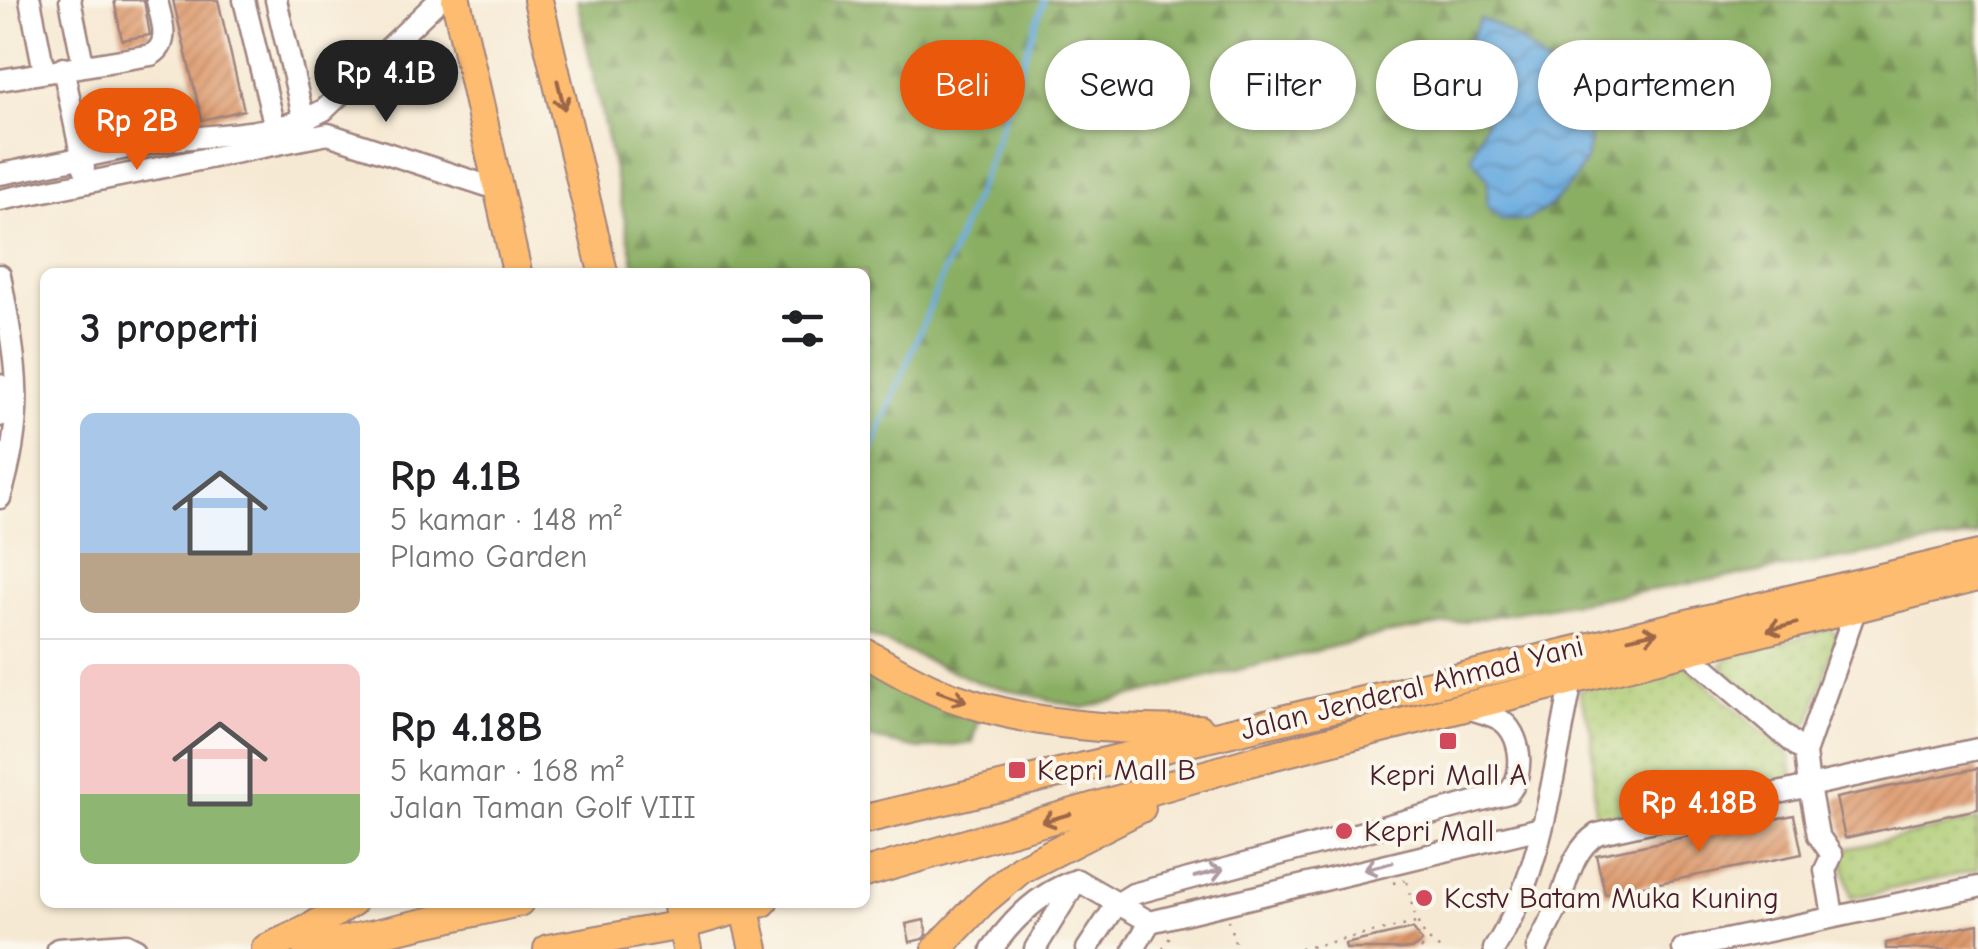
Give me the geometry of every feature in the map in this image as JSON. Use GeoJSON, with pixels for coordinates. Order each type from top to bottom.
{"type":"FeatureCollection","features":[{"type":"Feature","properties":{"kind":"highway"},"geometry":{"type":"LineString","coordinates":[[456,0],[516,268]]}},
{"type":"Feature","properties":{"kind":"highway"},"geometry":{"type":"LineString","coordinates":[[538,0],[605,268]]}},
{"type":"Feature","properties":{"kind":"highway","name":"Jalan Jenderal Ahmad Yani"},"geometry":{"type":"LineString","coordinates":[[870,818],[1978,555]]}},
{"type":"Feature","properties":{"kind":"highway","name":"Jalan Jenderal Ahmad Yani"},"geometry":{"type":"LineString","coordinates":[[870,872],[1268,757],[1978,577]]}},
{"type":"Feature","properties":{"kind":"highway"},"geometry":{"type":"LineString","coordinates":[[870,655],[954,698],[1045,720],[1130,730],[1252,728]]}},
{"type":"Feature","properties":{"kind":"highway"},"geometry":{"type":"LineString","coordinates":[[1378,698],[1386,728]]}},
{"type":"Feature","properties":{"kind":"highway"},"geometry":{"type":"LineString","coordinates":[[937,949],[1021,869],[1142,807],[1268,757]]}},
{"type":"Feature","properties":{"kind":"highway"},"geometry":{"type":"LineString","coordinates":[[266,949],[342,908]]}},
{"type":"Feature","properties":{"kind":"highway"},"geometry":{"type":"LineString","coordinates":[[307,949],[492,908]]}},
{"type":"Feature","properties":{"kind":"highway"},"geometry":{"type":"LineString","coordinates":[[548,949],[682,925],[737,908]]}},
{"type":"Feature","properties":{"kind":"highway"},"geometry":{"type":"LineString","coordinates":[[750,908],[754,949]]}},
{"type":"Feature","properties":{"kind":"street"},"geometry":{"type":"LineString","coordinates":[[30,0],[63,68],[87,182]]}},
{"type":"Feature","properties":{"kind":"street"},"geometry":{"type":"LineString","coordinates":[[63,68],[70,0]]}},
{"type":"Feature","properties":{"kind":"street"},"geometry":{"type":"LineString","coordinates":[[0,80],[158,51],[165,38],[158,0]]}},
{"type":"Feature","properties":{"kind":"street"},"geometry":{"type":"LineString","coordinates":[[244,0],[277,135]]}},
{"type":"Feature","properties":{"kind":"street"},"geometry":{"type":"LineString","coordinates":[[276,0],[306,128]]}},
{"type":"Feature","properties":{"kind":"street"},"geometry":{"type":"LineString","coordinates":[[306,128],[439,0]]}},
{"type":"Feature","properties":{"kind":"street"},"geometry":{"type":"LineString","coordinates":[[265,87],[293,83]]}},
{"type":"Feature","properties":{"kind":"street"},"geometry":{"type":"LineString","coordinates":[[0,200],[306,128],[497,189]]}},
{"type":"Feature","properties":{"kind":"street"},"geometry":{"type":"LineString","coordinates":[[0,174],[164,141],[277,135]]}},
{"type":"Feature","properties":{"kind":"street"},"geometry":{"type":"LineString","coordinates":[[0,275],[18,401],[15,439],[0,498]]}},
{"type":"Feature","properties":{"kind":"street"},"geometry":{"type":"LineString","coordinates":[[0,386],[0,416]]}},
{"type":"Feature","properties":{"kind":"street"},"geometry":{"type":"LineString","coordinates":[[1833,915],[1825,870],[1832,854],[1818,835],[1805,753],[1856,608]]}},
{"type":"Feature","properties":{"kind":"street"},"geometry":{"type":"LineString","coordinates":[[1686,651],[1805,753]]}},
{"type":"Feature","properties":{"kind":"street"},"geometry":{"type":"LineString","coordinates":[[1494,949],[1527,878],[1572,680]]}},
{"type":"Feature","properties":{"kind":"street"},"geometry":{"type":"LineString","coordinates":[[1087,949],[1117,904],[1148,889],[1501,795],[1513,788],[1519,778],[1517,748],[1508,727],[1499,719],[1467,708]]}},
{"type":"Feature","properties":{"kind":"street"},"geometry":{"type":"LineString","coordinates":[[1537,949],[1574,859],[1587,841],[1598,834],[1978,749]]}},
{"type":"Feature","properties":{"kind":"street"},"geometry":{"type":"LineString","coordinates":[[1429,814],[1436,852]]}},
{"type":"Feature","properties":{"kind":"street"},"geometry":{"type":"LineString","coordinates":[[992,949],[1035,903],[1064,884],[1078,880],[1150,922],[1541,828]]}},
{"type":"Feature","properties":{"kind":"street"},"geometry":{"type":"LineString","coordinates":[[1035,949],[1078,880]]}},
{"type":"Feature","properties":{"kind":"street"},"geometry":{"type":"LineString","coordinates":[[1682,949],[1978,888]]}},
{"type":"Feature","properties":{"kind":"street"},"geometry":{"type":"LineString","coordinates":[[1134,949],[1150,922]]}},
{"type":"Feature","properties":{"kind":"street"},"geometry":{"type":"LineString","coordinates":[[58,949],[126,944],[136,949]]}},
{"type":"Feature","properties":{"kind":"path"},"geometry":{"type":"LineString","coordinates":[[1401,860],[1416,923],[1430,943],[1441,949]]}},
{"type":"Feature","properties":{"kind":"path"},"geometry":{"type":"LineString","coordinates":[[1228,919],[1237,949]]}},
{"type":"Feature","properties":{"kind":"path"},"geometry":{"type":"LineString","coordinates":[[1300,949],[1416,923]]}},
{"type":"Feature","properties":{"kind":"path"},"geometry":{"type":"LineString","coordinates":[[1420,949],[1430,943]]}},
{"type":"Feature","properties":{"kind":"green space"},"geometry":{"type":"Polygon","coordinates":[[[577,0],[1978,0],[1978,536],[1385,634],[1083,708],[977,682],[870,636],[870,268],[635,268],[577,0]]]}},
{"type":"Feature","properties":{"kind":"green space"},"geometry":{"type":"Polygon","coordinates":[[[1830,629],[1837,635],[1811,720],[1799,728],[1786,728],[1729,677],[1722,665],[1727,658],[1830,629]]]}},
{"type":"Feature","properties":{"kind":"green space"},"geometry":{"type":"Polygon","coordinates":[[[1680,661],[1790,755],[1793,779],[1595,821],[1592,734],[1579,690],[1680,661]]]}},
{"type":"Feature","properties":{"kind":"green space"},"geometry":{"type":"Polygon","coordinates":[[[870,673],[907,693],[979,719],[973,743],[919,749],[870,738],[870,673]]]}},
{"type":"Feature","properties":{"kind":"green space"},"geometry":{"type":"Polygon","coordinates":[[[1978,820],[1978,870],[1851,898],[1841,850],[1978,820]]]}},
{"type":"Feature","properties":{"kind":"water"},"geometry":{"type":"Polygon","coordinates":[[[1480,19],[1518,40],[1471,40],[1480,19]]]}},
{"type":"Feature","properties":{"kind":"water"},"geometry":{"type":"Polygon","coordinates":[[[1518,40],[1538,57],[1538,130],[1586,130],[1590,140],[1585,162],[1572,183],[1547,209],[1525,220],[1502,220],[1487,206],[1488,179],[1471,157],[1482,130],[1518,130],[1518,40]]]}},
{"type":"Feature","properties":{"kind":"building"},"geometry":{"type":"Polygon","coordinates":[[[114,0],[144,0],[150,35],[122,40],[114,0]]]}},
{"type":"Feature","properties":{"kind":"building"},"geometry":{"type":"Polygon","coordinates":[[[173,0],[218,0],[244,110],[202,120],[173,0]]]}},
{"type":"Feature","properties":{"kind":"building"},"geometry":{"type":"Polygon","coordinates":[[[1978,768],[1978,809],[1845,838],[1836,798],[1978,768]]]}},
{"type":"Feature","properties":{"kind":"building"},"geometry":{"type":"Polygon","coordinates":[[[1794,815],[1802,854],[1605,894],[1596,855],[1794,815]]]}},
{"type":"Feature","properties":{"kind":"building"},"geometry":{"type":"Polygon","coordinates":[[[924,920],[927,934],[910,942],[906,924],[924,920]]]}},
{"type":"Feature","properties":{"kind":"building"},"geometry":{"type":"Polygon","coordinates":[[[1978,924],[1978,949],[1886,949],[1886,943],[1978,924]]]}},
{"type":"Feature","properties":{"kind":"building"},"geometry":{"type":"Polygon","coordinates":[[[1413,929],[1422,942],[1411,949],[1346,949],[1345,944],[1413,929]]]}},
{"type":"Feature","properties":{"kind":"waterway"},"geometry":{"type":"LineString","coordinates":[[870,455],[987,166],[1044,0]]}},
{"type":"Feature","properties":{"kind":"place","name":"Kepri Mall A"},"geometry":{"type":"Point","coordinates":[1448,741]}},
{"type":"Feature","properties":{"kind":"place","name":"Kepri Mall B"},"geometry":{"type":"Point","coordinates":[1017,770]}},
{"type":"Feature","properties":{"kind":"place","name":"Kepri Mall"},"geometry":{"type":"Point","coordinates":[1344,831]}},
{"type":"Feature","properties":{"kind":"place","name":"Kcstv Batam Muka Kuning"},"geometry":{"type":"Point","coordinates":[1424,898]}}]}
